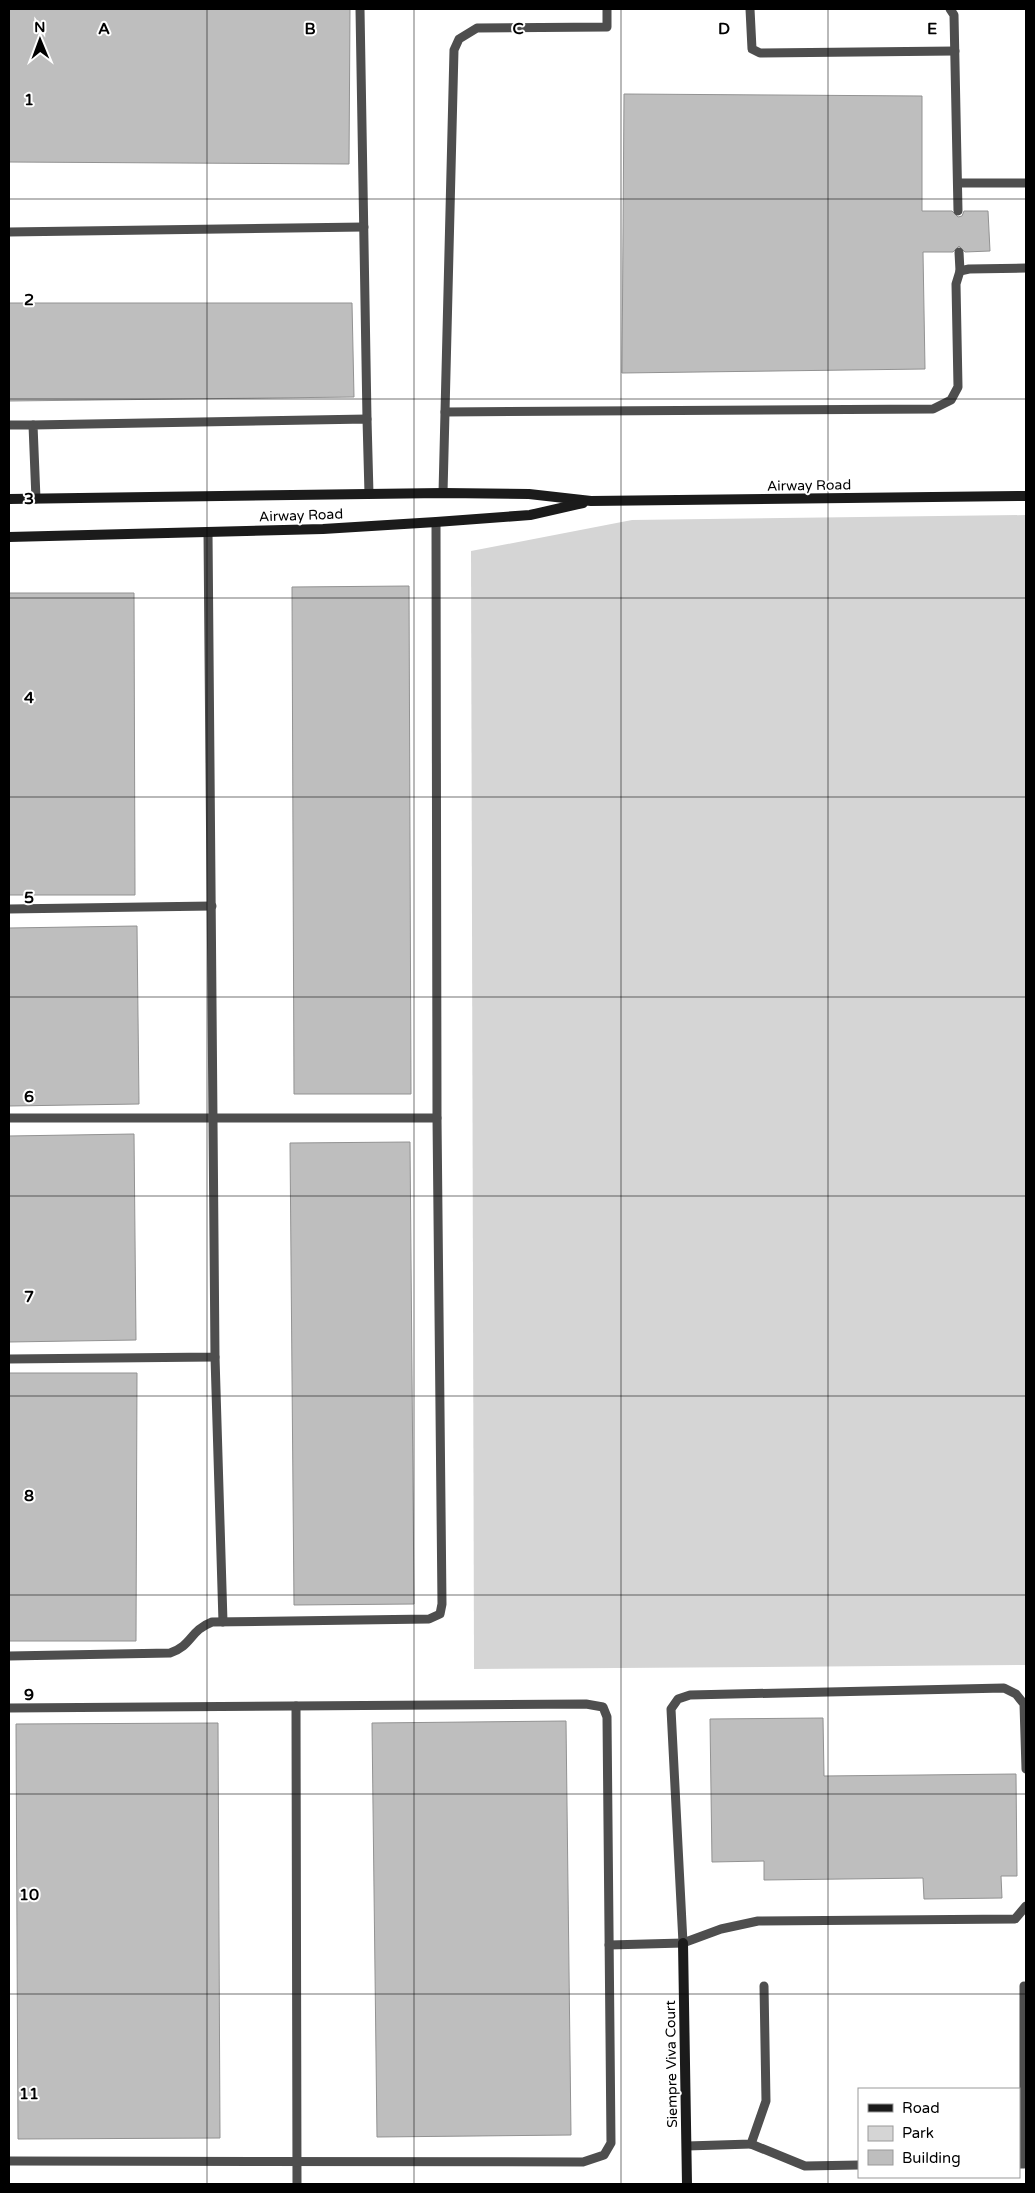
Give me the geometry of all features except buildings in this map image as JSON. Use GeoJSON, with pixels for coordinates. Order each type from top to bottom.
{"type":"FeatureCollection","features":[{"type":"Feature","properties":{"kind":"street","name":"Airway Road"},"geometry":{"type":"LineString","coordinates":[[9,499],[443,493],[529,494],[591,501],[1026,496]]}},
{"type":"Feature","properties":{"kind":"street","name":"Airway Road"},"geometry":{"type":"LineString","coordinates":[[9,537],[208,532],[436,522],[530,515],[591,501]]}},
{"type":"Feature","properties":{"kind":"street","name":"Siempre Viva Court"},"geometry":{"type":"LineString","coordinates":[[683,1943],[688,2184]]}},
{"type":"Feature","properties":{"kind":"lane"},"geometry":{"type":"LineString","coordinates":[[360,9],[369,494]]}},
{"type":"Feature","properties":{"kind":"lane"},"geometry":{"type":"LineString","coordinates":[[443,493],[454,50],[459,39],[477,28],[607,27],[607,9]]}},
{"type":"Feature","properties":{"kind":"lane"},"geometry":{"type":"LineString","coordinates":[[750,9],[752,49],[760,53],[955,51]]}},
{"type":"Feature","properties":{"kind":"lane"},"geometry":{"type":"LineString","coordinates":[[950,9],[954,15],[958,211]]}},
{"type":"Feature","properties":{"kind":"lane"},"geometry":{"type":"LineString","coordinates":[[958,183],[1026,183]]}},
{"type":"Feature","properties":{"kind":"lane"},"geometry":{"type":"LineString","coordinates":[[9,232],[364,227]]}},
{"type":"Feature","properties":{"kind":"lane"},"geometry":{"type":"LineString","coordinates":[[445,412],[933,409],[951,400],[958,387],[956,284],[960,271],[959,252]]}},
{"type":"Feature","properties":{"kind":"lane"},"geometry":{"type":"LineString","coordinates":[[960,271],[969,269],[1026,268]]}},
{"type":"Feature","properties":{"kind":"lane"},"geometry":{"type":"LineString","coordinates":[[9,425],[367,419]]}},
{"type":"Feature","properties":{"kind":"lane"},"geometry":{"type":"LineString","coordinates":[[33,425],[36,499]]}},
{"type":"Feature","properties":{"kind":"lane"},"geometry":{"type":"LineString","coordinates":[[9,1656],[170,1653],[184,1648],[201,1626],[212,1622],[429,1619],[440,1614],[442,1585],[437,1118],[436,522]]}},
{"type":"Feature","properties":{"kind":"lane"},"geometry":{"type":"LineString","coordinates":[[208,532],[215,1357],[223,1622]]}},
{"type":"Feature","properties":{"kind":"lane"},"geometry":{"type":"LineString","coordinates":[[9,909],[212,906]]}},
{"type":"Feature","properties":{"kind":"lane"},"geometry":{"type":"LineString","coordinates":[[9,1118],[437,1118]]}},
{"type":"Feature","properties":{"kind":"lane"},"geometry":{"type":"LineString","coordinates":[[9,1359],[215,1357]]}},
{"type":"Feature","properties":{"kind":"lane"},"geometry":{"type":"LineString","coordinates":[[683,1943],[671,1709],[678,1699],[690,1695],[1004,1688],[1016,1694],[1024,1704],[1026,1769]]}},
{"type":"Feature","properties":{"kind":"lane"},"geometry":{"type":"LineString","coordinates":[[9,1708],[586,1704],[603,1707],[607,1716],[611,2143],[604,2155],[583,2162],[9,2161]]}},
{"type":"Feature","properties":{"kind":"lane"},"geometry":{"type":"LineString","coordinates":[[296,1706],[296,2184]]}},
{"type":"Feature","properties":{"kind":"lane"},"geometry":{"type":"LineString","coordinates":[[609,1945],[683,1943],[721,1930],[758,1922],[1015,1919],[1026,1906]]}},
{"type":"Feature","properties":{"kind":"lane"},"geometry":{"type":"LineString","coordinates":[[750,2144],[766,2101],[764,1986]]}},
{"type":"Feature","properties":{"kind":"lane"},"geometry":{"type":"LineString","coordinates":[[1020,2164],[1024,2164],[1024,1986]]}},
{"type":"Feature","properties":{"kind":"lane"},"geometry":{"type":"LineString","coordinates":[[687,2146],[750,2144],[805,2166],[858,2165]]}},
{"type":"Feature","properties":{"kind":"green space"},"geometry":{"type":"Polygon","coordinates":[[[1026,515],[1026,1665],[474,1669],[471,551],[632,520],[1026,515]]]}}]}
